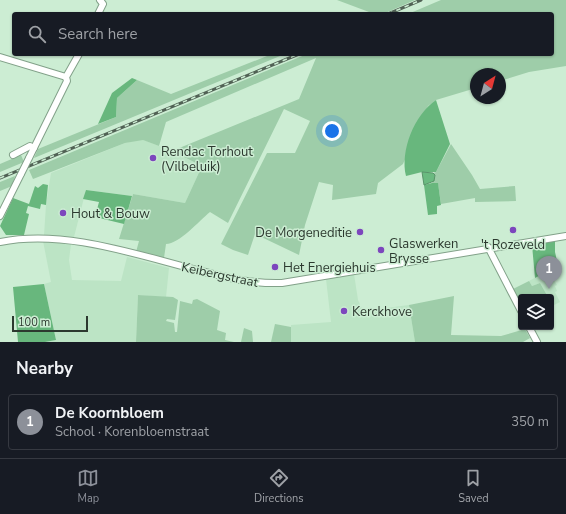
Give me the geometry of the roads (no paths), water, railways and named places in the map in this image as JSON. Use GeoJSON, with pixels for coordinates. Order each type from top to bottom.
{"type":"FeatureCollection","features":[{"type":"Feature","properties":{"kind":"street"},"geometry":{"type":"LineString","coordinates":[[99,12],[103,4],[100,0]]}},
{"type":"Feature","properties":{"kind":"street"},"geometry":{"type":"LineString","coordinates":[[0,216],[67,81],[66,77],[78,56]]}},
{"type":"Feature","properties":{"kind":"street"},"geometry":{"type":"LineString","coordinates":[[0,57],[66,77]]}},
{"type":"Feature","properties":{"kind":"street"},"geometry":{"type":"LineString","coordinates":[[13,155],[30,146],[34,148]]}},
{"type":"Feature","properties":{"kind":"street","name":"Keibergstraat"},"geometry":{"type":"LineString","coordinates":[[0,242],[35,238],[83,242],[231,279],[282,283],[488,247],[566,236]]}},
{"type":"Feature","properties":{"kind":"street"},"geometry":{"type":"LineString","coordinates":[[488,247],[518,305]]}},
{"type":"Feature","properties":{"kind":"street"},"geometry":{"type":"LineString","coordinates":[[531,330],[537,342]]}},
{"type":"Feature","properties":{"kind":"railway"},"geometry":{"type":"LineString","coordinates":[[393,12],[421,0]]}},
{"type":"Feature","properties":{"kind":"railway"},"geometry":{"type":"LineString","coordinates":[[0,178],[294,56]]}},
{"type":"Feature","properties":{"kind":"place","name":"Rendac Torhout (Vilbeluik)"},"geometry":{"type":"Point","coordinates":[153,158]}},
{"type":"Feature","properties":{"kind":"place","name":"Hout & Bouw"},"geometry":{"type":"Point","coordinates":[63,213]}},
{"type":"Feature","properties":{"kind":"place","name":"'t Rozeveld"},"geometry":{"type":"Point","coordinates":[513,230]}},
{"type":"Feature","properties":{"kind":"place","name":"De Morgeneditie"},"geometry":{"type":"Point","coordinates":[360,232]}},
{"type":"Feature","properties":{"kind":"place","name":"Glaswerken Brysse"},"geometry":{"type":"Point","coordinates":[381,250]}},
{"type":"Feature","properties":{"kind":"place","name":"Het Energiehuis"},"geometry":{"type":"Point","coordinates":[275,267]}},
{"type":"Feature","properties":{"kind":"place","name":"De Koornbloem"},"geometry":{"type":"Point","coordinates":[549,289]}},
{"type":"Feature","properties":{"kind":"place","name":"Kerckhove"},"geometry":{"type":"Point","coordinates":[344,311]}}]}
